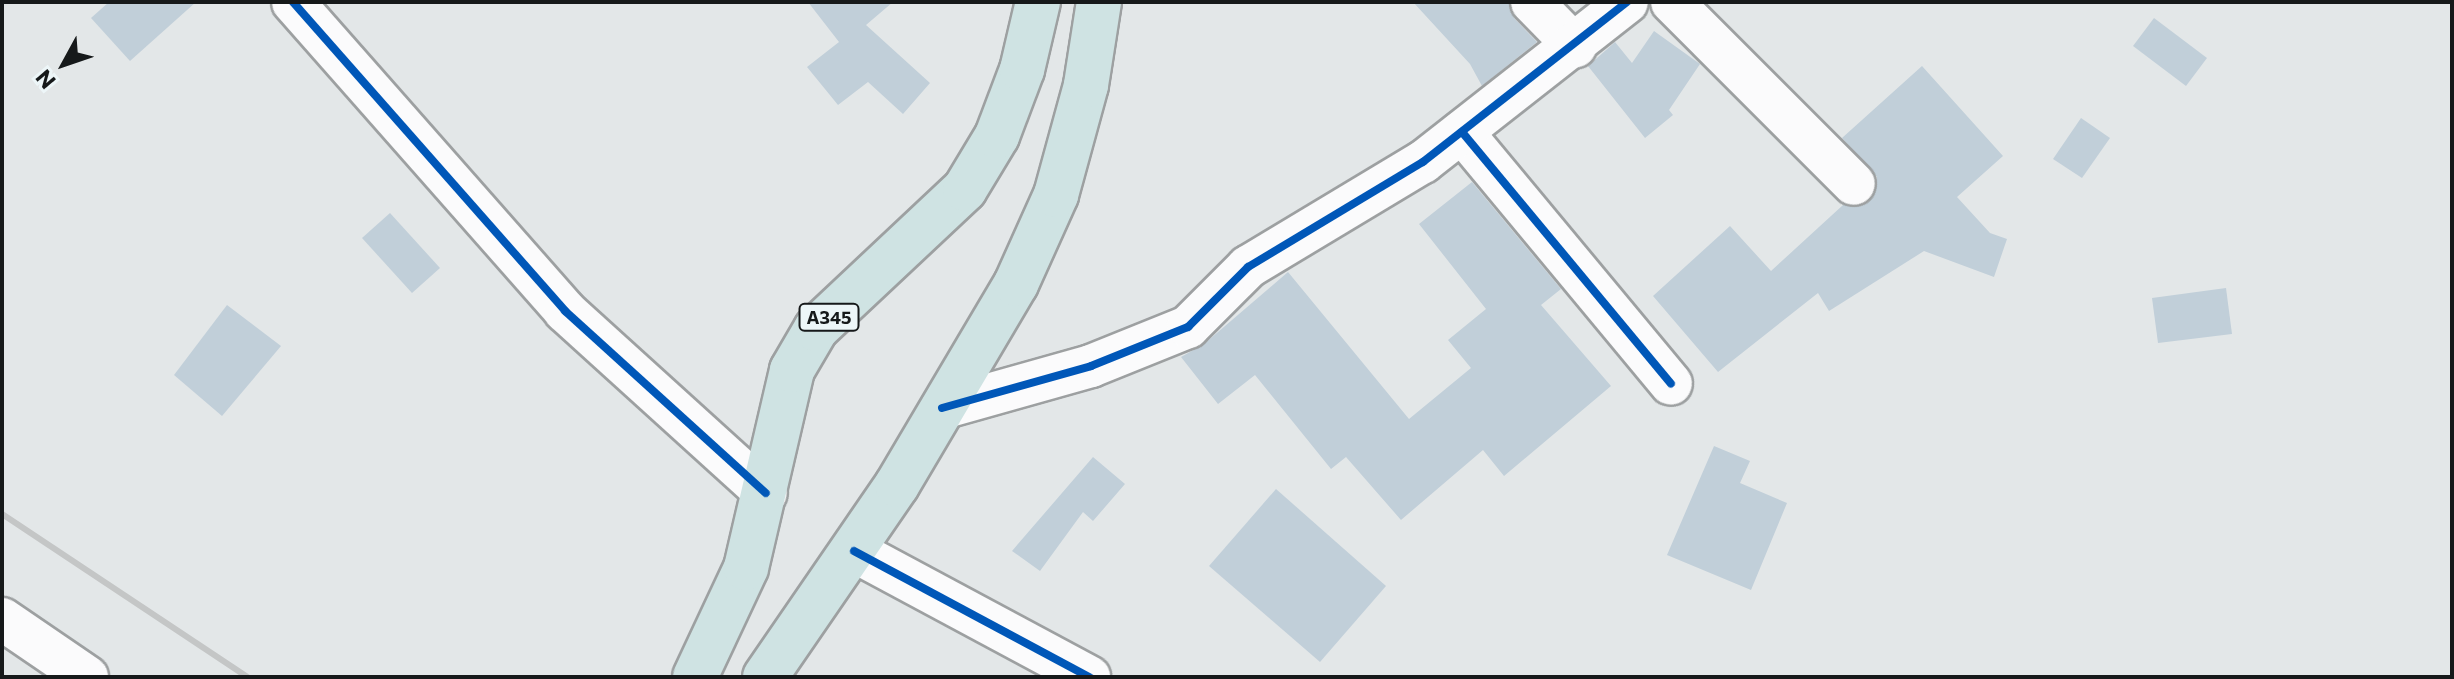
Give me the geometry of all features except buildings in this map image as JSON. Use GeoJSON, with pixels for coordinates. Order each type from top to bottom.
{"type":"FeatureCollection","features":[{"type":"Feature","properties":{"kind":"highway","name":"A345"},"geometry":{"type":"LineString","coordinates":[[695,677],[746,568],[766,493],[792,370],[816,329],[965,189],[997,136],[1022,70],[1038,2]]}},
{"type":"Feature","properties":{"kind":"highway"},"geometry":{"type":"LineString","coordinates":[[765,677],[854,551],[1016,284],[1056,195],[1086,85],[1099,2]]}},
{"type":"Feature","properties":{"kind":"street"},"geometry":{"type":"LineString","coordinates":[[293,2],[565,311],[766,493]]}},
{"type":"Feature","properties":{"kind":"street"},"geometry":{"type":"LineString","coordinates":[[1532,2],[1575,46]]}},
{"type":"Feature","properties":{"kind":"street"},"geometry":{"type":"LineString","coordinates":[[942,408],[1091,366],[1188,327],[1248,267],[1462,132],[1627,2]]}},
{"type":"Feature","properties":{"kind":"street"},"geometry":{"type":"LineString","coordinates":[[1672,2],[1854,184]]}},
{"type":"Feature","properties":{"kind":"street"},"geometry":{"type":"LineString","coordinates":[[1462,132],[1671,384]]}},
{"type":"Feature","properties":{"kind":"street"},"geometry":{"type":"LineString","coordinates":[[854,551],[1089,677]]}},
{"type":"Feature","properties":{"kind":"street"},"geometry":{"type":"LineString","coordinates":[[2,619],[87,677]]}},
{"type":"Feature","properties":{"kind":"railway"},"geometry":{"type":"LineString","coordinates":[[2,514],[247,677]]}},
{"type":"Feature","properties":{"kind":"cycle path"},"geometry":{"type":"LineString","coordinates":[[293,2],[565,311],[766,493]]}},
{"type":"Feature","properties":{"kind":"cycle path"},"geometry":{"type":"LineString","coordinates":[[942,408],[1091,366],[1188,327],[1248,267],[1423,162],[1627,2]]}},
{"type":"Feature","properties":{"kind":"cycle path"},"geometry":{"type":"LineString","coordinates":[[1462,132],[1671,384]]}},
{"type":"Feature","properties":{"kind":"cycle path"},"geometry":{"type":"LineString","coordinates":[[854,551],[1089,677]]}}]}
